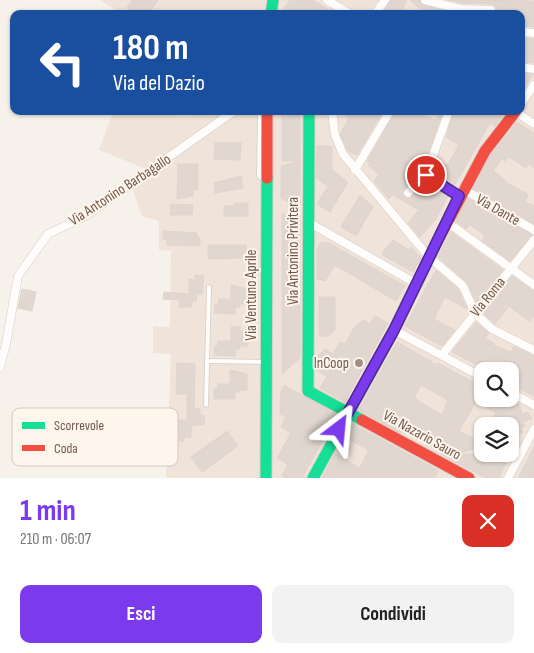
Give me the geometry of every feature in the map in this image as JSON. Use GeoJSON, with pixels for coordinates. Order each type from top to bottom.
{"type":"FeatureCollection","features":[{"type":"Feature","properties":{"kind":"street"},"geometry":{"type":"LineString","coordinates":[[327,0],[343,10]]}},
{"type":"Feature","properties":{"kind":"street"},"geometry":{"type":"LineString","coordinates":[[425,0],[471,10]]}},
{"type":"Feature","properties":{"kind":"street"},"geometry":{"type":"LineString","coordinates":[[525,98],[534,85]]}},
{"type":"Feature","properties":{"kind":"street","name":"Via Antonino Barbagallo"},"geometry":{"type":"LineString","coordinates":[[0,367],[18,276],[48,234],[84,217],[228,115]]}},
{"type":"Feature","properties":{"kind":"street","name":"Via Ventuno Aprile"},"geometry":{"type":"LineString","coordinates":[[266,478],[267,115]]}},
{"type":"Feature","properties":{"kind":"street","name":"Via Antonino Privitera"},"geometry":{"type":"LineString","coordinates":[[308,115],[308,391]]}},
{"type":"Feature","properties":{"kind":"street"},"geometry":{"type":"LineString","coordinates":[[332,115],[335,135],[343,154],[429,257],[463,286],[475,313],[492,329],[534,350]]}},
{"type":"Feature","properties":{"kind":"street"},"geometry":{"type":"LineString","coordinates":[[355,170],[388,115]]}},
{"type":"Feature","properties":{"kind":"street"},"geometry":{"type":"LineString","coordinates":[[408,193],[422,176],[426,175],[448,115]]}},
{"type":"Feature","properties":{"kind":"street"},"geometry":{"type":"LineString","coordinates":[[312,478],[394,330],[461,193],[485,151],[512,115]]}},
{"type":"Feature","properties":{"kind":"street"},"geometry":{"type":"LineString","coordinates":[[521,115],[534,124]]}},
{"type":"Feature","properties":{"kind":"street","name":"Via Dante"},"geometry":{"type":"LineString","coordinates":[[426,175],[534,230]]}},
{"type":"Feature","properties":{"kind":"street"},"geometry":{"type":"LineString","coordinates":[[308,222],[417,284]]}},
{"type":"Feature","properties":{"kind":"street"},"geometry":{"type":"LineString","coordinates":[[447,222],[534,285]]}},
{"type":"Feature","properties":{"kind":"street","name":"Via Roma"},"geometry":{"type":"LineString","coordinates":[[442,355],[534,240]]}},
{"type":"Feature","properties":{"kind":"street"},"geometry":{"type":"LineString","coordinates":[[394,330],[474,373]]}},
{"type":"Feature","properties":{"kind":"street","name":"Via Nazario Sauro"},"geometry":{"type":"LineString","coordinates":[[308,391],[469,478]]}},
{"type":"Feature","properties":{"kind":"street"},"geometry":{"type":"LineString","coordinates":[[519,397],[534,405]]}},
{"type":"Feature","properties":{"kind":"street"},"geometry":{"type":"LineString","coordinates":[[508,478],[534,429]]}},
{"type":"Feature","properties":{"kind":"lane"},"geometry":{"type":"LineString","coordinates":[[260,115],[259,176],[267,182]]}},
{"type":"Feature","properties":{"kind":"lane"},"geometry":{"type":"LineString","coordinates":[[206,405],[209,287]]}},
{"type":"Feature","properties":{"kind":"lane"},"geometry":{"type":"LineString","coordinates":[[207,361],[266,362]]}},
{"type":"Feature","properties":{"kind":"shaded area"},"geometry":{"type":"Polygon","coordinates":[[[100,0],[534,0],[534,478],[166,478],[166,466],[178,466],[178,408],[169,408],[171,354],[153,353],[153,326],[170,327],[171,251],[159,250],[159,221],[142,216],[133,190],[146,169],[99,150],[112,115],[525,115],[525,10],[116,10],[100,0]]]}},
{"type":"Feature","properties":{"kind":"building"},"geometry":{"type":"Polygon","coordinates":[[[132,0],[158,0],[152,10],[130,10],[127,8],[132,0]]]}},
{"type":"Feature","properties":{"kind":"building"},"geometry":{"type":"Polygon","coordinates":[[[290,0],[313,0],[329,10],[283,10],[290,0]]]}},
{"type":"Feature","properties":{"kind":"building"},"geometry":{"type":"Polygon","coordinates":[[[391,0],[407,0],[402,10],[385,10],[391,0]]]}},
{"type":"Feature","properties":{"kind":"building"},"geometry":{"type":"Polygon","coordinates":[[[410,0],[420,0],[424,5],[442,10],[421,10],[410,0]]]}},
{"type":"Feature","properties":{"kind":"building"},"geometry":{"type":"Polygon","coordinates":[[[448,0],[534,1],[534,27],[525,26],[525,10],[496,10],[492,4],[462,3],[448,0]]]}},
{"type":"Feature","properties":{"kind":"building"},"geometry":{"type":"Polygon","coordinates":[[[525,38],[534,39],[534,63],[525,62],[525,38]]]}},
{"type":"Feature","properties":{"kind":"building"},"geometry":{"type":"Polygon","coordinates":[[[525,73],[533,74],[525,87],[525,73]]]}},
{"type":"Feature","properties":{"kind":"building"},"geometry":{"type":"Polygon","coordinates":[[[282,115],[300,115],[300,161],[282,161],[282,115]]]}},
{"type":"Feature","properties":{"kind":"building"},"geometry":{"type":"Polygon","coordinates":[[[344,115],[381,115],[357,155],[348,151],[340,134],[349,118],[344,115]]]}},
{"type":"Feature","properties":{"kind":"building"},"geometry":{"type":"Polygon","coordinates":[[[394,115],[423,115],[437,120],[438,115],[442,115],[422,170],[403,192],[404,197],[410,198],[418,190],[428,196],[430,192],[433,194],[436,188],[448,196],[436,219],[420,237],[408,223],[419,210],[393,195],[389,199],[374,181],[379,175],[368,165],[370,162],[367,161],[394,115]]]}},
{"type":"Feature","properties":{"kind":"building"},"geometry":{"type":"Polygon","coordinates":[[[453,115],[503,115],[495,126],[490,123],[454,186],[433,173],[438,158],[447,166],[459,145],[446,137],[453,115]]]}},
{"type":"Feature","properties":{"kind":"building"},"geometry":{"type":"Polygon","coordinates":[[[517,122],[534,133],[534,168],[528,163],[526,168],[509,157],[505,161],[502,159],[493,171],[505,180],[504,182],[528,194],[525,201],[534,206],[534,224],[472,188],[491,155],[517,122]]]}},
{"type":"Feature","properties":{"kind":"building"},"geometry":{"type":"Polygon","coordinates":[[[215,143],[241,143],[240,160],[214,159],[215,143]]]}},
{"type":"Feature","properties":{"kind":"building"},"geometry":{"type":"Polygon","coordinates":[[[317,146],[332,146],[332,170],[348,182],[330,212],[317,204],[328,186],[316,178],[317,146]]]}},
{"type":"Feature","properties":{"kind":"building"},"geometry":{"type":"Polygon","coordinates":[[[300,161],[300,204],[292,204],[281,198],[281,169],[282,166],[300,161]]]}},
{"type":"Feature","properties":{"kind":"building"},"geometry":{"type":"Polygon","coordinates":[[[178,164],[198,164],[198,190],[193,190],[193,196],[177,199],[178,164]]]}},
{"type":"Feature","properties":{"kind":"building"},"geometry":{"type":"Polygon","coordinates":[[[241,176],[243,188],[215,193],[214,183],[241,176]]]}},
{"type":"Feature","properties":{"kind":"building"},"geometry":{"type":"Polygon","coordinates":[[[360,195],[373,207],[356,236],[341,227],[360,195]]]}},
{"type":"Feature","properties":{"kind":"building"},"geometry":{"type":"Polygon","coordinates":[[[467,198],[532,235],[510,261],[482,241],[485,236],[470,225],[466,229],[456,221],[467,198]]]}},
{"type":"Feature","properties":{"kind":"building"},"geometry":{"type":"Polygon","coordinates":[[[234,203],[248,203],[248,216],[224,216],[224,206],[234,206],[234,203]]]}},
{"type":"Feature","properties":{"kind":"building"},"geometry":{"type":"Polygon","coordinates":[[[171,204],[193,205],[192,215],[170,215],[171,204]]]}},
{"type":"Feature","properties":{"kind":"building"},"geometry":{"type":"Polygon","coordinates":[[[282,214],[289,214],[300,221],[300,358],[282,374],[282,214]]]}},
{"type":"Feature","properties":{"kind":"building"},"geometry":{"type":"Polygon","coordinates":[[[163,231],[197,233],[197,237],[200,238],[200,246],[167,245],[167,239],[163,239],[163,231]]]}},
{"type":"Feature","properties":{"kind":"building"},"geometry":{"type":"Polygon","coordinates":[[[451,232],[503,270],[477,303],[467,282],[438,257],[451,232]]]}},
{"type":"Feature","properties":{"kind":"building"},"geometry":{"type":"Polygon","coordinates":[[[393,240],[409,250],[411,247],[421,258],[413,272],[383,255],[383,252],[393,240]]]}},
{"type":"Feature","properties":{"kind":"building"},"geometry":{"type":"Polygon","coordinates":[[[327,242],[405,286],[396,301],[335,265],[325,281],[317,279],[317,248],[321,243],[327,242]]]}},
{"type":"Feature","properties":{"kind":"building"},"geometry":{"type":"Polygon","coordinates":[[[208,245],[246,245],[246,252],[243,252],[243,258],[208,259],[208,245]]]}},
{"type":"Feature","properties":{"kind":"building"},"geometry":{"type":"Polygon","coordinates":[[[436,270],[458,289],[467,309],[445,297],[434,319],[455,330],[442,346],[405,326],[436,270]]]}},
{"type":"Feature","properties":{"kind":"building"},"geometry":{"type":"Polygon","coordinates":[[[195,275],[204,276],[202,294],[197,294],[196,301],[192,300],[192,307],[179,307],[180,300],[163,299],[164,292],[189,294],[189,279],[195,280],[195,275]]]}},
{"type":"Feature","properties":{"kind":"building"},"geometry":{"type":"Polygon","coordinates":[[[512,276],[534,291],[534,316],[530,322],[509,306],[495,324],[483,313],[512,276]]]}},
{"type":"Feature","properties":{"kind":"building"},"geometry":{"type":"Polygon","coordinates":[[[231,285],[248,289],[248,304],[240,304],[240,307],[235,307],[235,314],[214,313],[215,304],[218,304],[219,299],[231,299],[231,285]]]}},
{"type":"Feature","properties":{"kind":"building"},"geometry":{"type":"Polygon","coordinates":[[[22,289],[36,292],[32,311],[18,308],[22,289]]]}},
{"type":"Feature","properties":{"kind":"building"},"geometry":{"type":"Polygon","coordinates":[[[319,297],[335,297],[335,330],[329,336],[319,336],[319,297]]]}},
{"type":"Feature","properties":{"kind":"building"},"geometry":{"type":"Polygon","coordinates":[[[375,316],[388,323],[345,402],[320,388],[327,376],[317,371],[317,357],[325,349],[333,354],[340,342],[345,344],[354,328],[363,320],[370,324],[375,316]]]}},
{"type":"Feature","properties":{"kind":"building"},"geometry":{"type":"Polygon","coordinates":[[[476,322],[489,333],[485,338],[494,343],[493,345],[511,352],[514,346],[534,356],[534,396],[519,388],[519,362],[474,363],[452,352],[476,322]]]}},
{"type":"Feature","properties":{"kind":"building"},"geometry":{"type":"Polygon","coordinates":[[[231,327],[240,327],[240,331],[248,331],[248,346],[240,346],[240,349],[235,349],[235,356],[214,355],[215,346],[218,346],[218,341],[231,341],[231,327]]]}},
{"type":"Feature","properties":{"kind":"building"},"geometry":{"type":"Polygon","coordinates":[[[397,342],[437,365],[438,363],[474,383],[474,405],[459,431],[474,439],[474,449],[458,454],[474,454],[474,462],[506,462],[499,478],[486,478],[441,454],[447,454],[437,448],[402,430],[401,433],[359,410],[397,342]],[[421,385],[414,398],[442,415],[448,400],[421,385]]]}},
{"type":"Feature","properties":{"kind":"building"},"geometry":{"type":"Polygon","coordinates":[[[177,363],[195,364],[194,409],[200,409],[200,415],[205,416],[204,424],[191,426],[191,438],[184,437],[184,441],[178,441],[178,420],[187,420],[187,394],[176,394],[177,363]]]}},
{"type":"Feature","properties":{"kind":"building"},"geometry":{"type":"Polygon","coordinates":[[[230,370],[247,374],[247,390],[235,392],[235,399],[214,399],[214,389],[218,389],[218,384],[230,384],[230,370]]]}},
{"type":"Feature","properties":{"kind":"building"},"geometry":{"type":"Polygon","coordinates":[[[284,385],[337,415],[302,478],[286,478],[282,476],[288,464],[277,458],[291,433],[281,427],[286,416],[280,414],[281,391],[284,385]]]}},
{"type":"Feature","properties":{"kind":"building"},"geometry":{"type":"Polygon","coordinates":[[[519,405],[522,414],[528,412],[532,419],[523,421],[525,426],[521,428],[523,433],[519,434],[519,417],[494,417],[496,413],[485,407],[519,407],[519,405]]]}},
{"type":"Feature","properties":{"kind":"building"},"geometry":{"type":"Polygon","coordinates":[[[351,423],[439,471],[434,478],[322,478],[335,454],[360,468],[369,450],[344,437],[351,423]]]}},
{"type":"Feature","properties":{"kind":"building"},"geometry":{"type":"Polygon","coordinates":[[[227,431],[238,446],[202,472],[191,457],[227,431]]]}},
{"type":"Feature","properties":{"kind":"building"},"geometry":{"type":"Polygon","coordinates":[[[534,447],[534,478],[518,478],[527,461],[534,447]]]}},
{"type":"Feature","properties":{"kind":"traffic: fast"},"geometry":{"type":"LineString","coordinates":[[272,10],[273,0]]}},
{"type":"Feature","properties":{"kind":"traffic: fast"},"geometry":{"type":"LineString","coordinates":[[309,115],[308,391],[362,420]]}},
{"type":"Feature","properties":{"kind":"traffic: fast"},"geometry":{"type":"LineString","coordinates":[[266,478],[267,178]]}},
{"type":"Feature","properties":{"kind":"traffic: fast"},"geometry":{"type":"LineString","coordinates":[[313,478],[394,330],[437,242]]}},
{"type":"Feature","properties":{"kind":"traffic: jam"},"geometry":{"type":"LineString","coordinates":[[267,115],[267,178]]}},
{"type":"Feature","properties":{"kind":"traffic: jam"},"geometry":{"type":"LineString","coordinates":[[437,242],[485,151],[513,115]]}},
{"type":"Feature","properties":{"kind":"traffic: jam"},"geometry":{"type":"LineString","coordinates":[[362,420],[469,478]]}},
{"type":"Feature","properties":{"kind":"place","name":"InCoop"},"geometry":{"type":"Point","coordinates":[359,363]}},
{"type":"Feature","properties":{"kind":"route"},"geometry":{"type":"LineString","coordinates":[[339,429],[394,330],[459,196],[426,175]]}}]}
